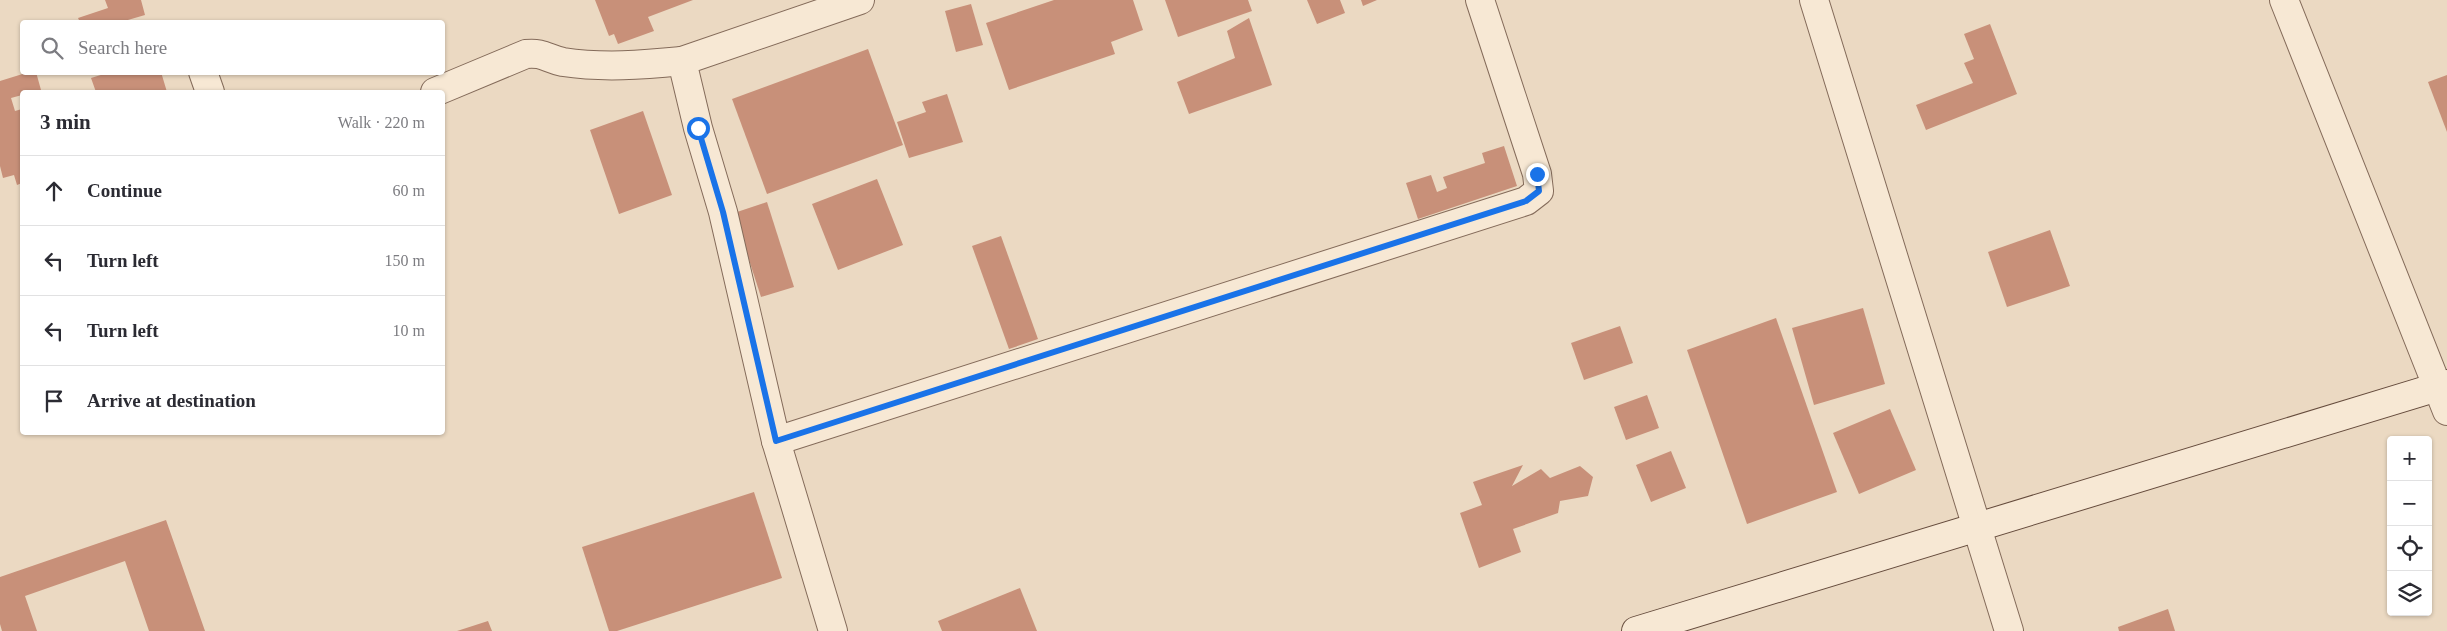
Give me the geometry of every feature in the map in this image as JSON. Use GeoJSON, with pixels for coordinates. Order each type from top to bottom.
{"type":"FeatureCollection","features":[{"type":"Feature","properties":{"kind":"street"},"geometry":{"type":"LineString","coordinates":[[440,90],[526,54],[539,52],[563,62],[618,67],[682,61],[816,7],[860,0]]}},
{"type":"Feature","properties":{"kind":"street"},"geometry":{"type":"LineString","coordinates":[[776,441],[1526,201],[1539,191],[1537,174],[1480,0]]}},
{"type":"Feature","properties":{"kind":"street"},"geometry":{"type":"LineString","coordinates":[[1814,0],[1979,528],[2009,631]]}},
{"type":"Feature","properties":{"kind":"street"},"geometry":{"type":"LineString","coordinates":[[1636,631],[1979,528],[2444,394],[2284,0]]}},
{"type":"Feature","properties":{"kind":"street"},"geometry":{"type":"LineString","coordinates":[[682,61],[698,128],[723,212],[776,441],[832,631]]}},
{"type":"Feature","properties":{"kind":"street"},"geometry":{"type":"LineString","coordinates":[[204,75],[209,90]]}},
{"type":"Feature","properties":{"kind":"building"},"geometry":{"type":"Polygon","coordinates":[[[105,0],[141,0],[145,15],[128,20],[79,20],[78,18],[108,8],[105,0]]]}},
{"type":"Feature","properties":{"kind":"building"},"geometry":{"type":"Polygon","coordinates":[[[595,0],[693,0],[648,17],[654,31],[618,44],[614,34],[609,36],[595,0]]]}},
{"type":"Feature","properties":{"kind":"building"},"geometry":{"type":"Polygon","coordinates":[[[1054,0],[1133,0],[1143,30],[1111,42],[1115,54],[1009,90],[986,23],[1054,0]]]}},
{"type":"Feature","properties":{"kind":"building"},"geometry":{"type":"Polygon","coordinates":[[[1165,0],[1248,0],[1252,11],[1178,37],[1165,0]]]}},
{"type":"Feature","properties":{"kind":"building"},"geometry":{"type":"Polygon","coordinates":[[[1307,0],[1340,0],[1345,13],[1317,24],[1307,0]]]}},
{"type":"Feature","properties":{"kind":"building"},"geometry":{"type":"Polygon","coordinates":[[[1361,0],[1377,0],[1363,6],[1361,0]]]}},
{"type":"Feature","properties":{"kind":"building"},"geometry":{"type":"Polygon","coordinates":[[[971,4],[983,45],[956,52],[945,11],[971,4]]]}},
{"type":"Feature","properties":{"kind":"building"},"geometry":{"type":"Polygon","coordinates":[[[1249,18],[1272,85],[1189,114],[1177,82],[1235,58],[1227,31],[1249,18]]]}},
{"type":"Feature","properties":{"kind":"building"},"geometry":{"type":"Polygon","coordinates":[[[1990,24],[2017,94],[1926,130],[1916,105],[1973,83],[1964,63],[1974,59],[1964,34],[1990,24]]]}},
{"type":"Feature","properties":{"kind":"building"},"geometry":{"type":"Polygon","coordinates":[[[868,49],[903,145],[767,194],[732,99],[868,49]]]}},
{"type":"Feature","properties":{"kind":"building"},"geometry":{"type":"Polygon","coordinates":[[[20,75],[37,75],[41,90],[20,90],[20,96],[11,98],[15,111],[20,110],[20,184],[17,185],[14,175],[3,178],[0,166],[0,81],[20,75]]]}},
{"type":"Feature","properties":{"kind":"building"},"geometry":{"type":"Polygon","coordinates":[[[101,75],[162,75],[166,90],[95,90],[91,78],[101,75]]]}},
{"type":"Feature","properties":{"kind":"building"},"geometry":{"type":"Polygon","coordinates":[[[2447,75],[2447,132],[2428,82],[2447,75]]]}},
{"type":"Feature","properties":{"kind":"building"},"geometry":{"type":"Polygon","coordinates":[[[947,94],[963,142],[909,158],[897,122],[926,112],[922,102],[947,94]]]}},
{"type":"Feature","properties":{"kind":"building"},"geometry":{"type":"Polygon","coordinates":[[[643,111],[672,195],[619,214],[590,130],[643,111]]]}},
{"type":"Feature","properties":{"kind":"building"},"geometry":{"type":"Polygon","coordinates":[[[1504,146],[1517,186],[1418,219],[1406,183],[1431,175],[1437,192],[1447,188],[1443,177],[1485,163],[1482,153],[1504,146]]]}},
{"type":"Feature","properties":{"kind":"building"},"geometry":{"type":"Polygon","coordinates":[[[877,179],[903,245],[838,270],[812,204],[877,179]]]}},
{"type":"Feature","properties":{"kind":"building"},"geometry":{"type":"Polygon","coordinates":[[[767,202],[794,287],[761,297],[734,213],[767,202]]]}},
{"type":"Feature","properties":{"kind":"building"},"geometry":{"type":"Polygon","coordinates":[[[2050,230],[2070,286],[2007,307],[1988,252],[2050,230]]]}},
{"type":"Feature","properties":{"kind":"building"},"geometry":{"type":"Polygon","coordinates":[[[1001,236],[1038,339],[1009,349],[972,246],[1001,236]]]}},
{"type":"Feature","properties":{"kind":"building"},"geometry":{"type":"Polygon","coordinates":[[[1863,308],[1885,384],[1814,405],[1792,328],[1863,308]]]}},
{"type":"Feature","properties":{"kind":"building"},"geometry":{"type":"Polygon","coordinates":[[[1776,318],[1837,492],[1747,524],[1687,350],[1776,318]]]}},
{"type":"Feature","properties":{"kind":"building"},"geometry":{"type":"Polygon","coordinates":[[[1620,326],[1633,363],[1584,380],[1571,343],[1620,326]]]}},
{"type":"Feature","properties":{"kind":"building"},"geometry":{"type":"Polygon","coordinates":[[[1647,395],[1659,428],[1626,440],[1614,407],[1647,395]]]}},
{"type":"Feature","properties":{"kind":"building"},"geometry":{"type":"Polygon","coordinates":[[[1890,409],[1916,470],[1859,494],[1833,433],[1890,409]]]}},
{"type":"Feature","properties":{"kind":"building"},"geometry":{"type":"Polygon","coordinates":[[[1671,451],[1686,488],[1651,502],[1636,465],[1671,451]]]}},
{"type":"Feature","properties":{"kind":"building"},"geometry":{"type":"Polygon","coordinates":[[[1523,465],[1512,486],[1541,469],[1550,478],[1580,466],[1593,477],[1588,496],[1560,501],[1558,513],[1513,529],[1521,552],[1479,568],[1460,513],[1482,505],[1473,482],[1523,465]]]}},
{"type":"Feature","properties":{"kind":"building"},"geometry":{"type":"Polygon","coordinates":[[[754,492],[782,578],[617,631],[609,631],[582,547],[754,492]]]}},
{"type":"Feature","properties":{"kind":"building"},"geometry":{"type":"Polygon","coordinates":[[[166,520],[205,631],[149,631],[125,561],[25,596],[37,631],[2,631],[0,624],[0,577],[166,520]]]}},
{"type":"Feature","properties":{"kind":"building"},"geometry":{"type":"Polygon","coordinates":[[[1020,588],[1037,631],[942,631],[938,621],[1020,588]]]}},
{"type":"Feature","properties":{"kind":"building"},"geometry":{"type":"Polygon","coordinates":[[[2168,609],[2175,631],[2119,631],[2118,627],[2168,609]]]}},
{"type":"Feature","properties":{"kind":"building"},"geometry":{"type":"Polygon","coordinates":[[[488,621],[492,631],[457,631],[488,621]]]}},
{"type":"Feature","properties":{"kind":"route"},"geometry":{"type":"LineString","coordinates":[[698,128],[723,212],[776,441],[1526,201],[1539,191],[1537,174]]}}]}
